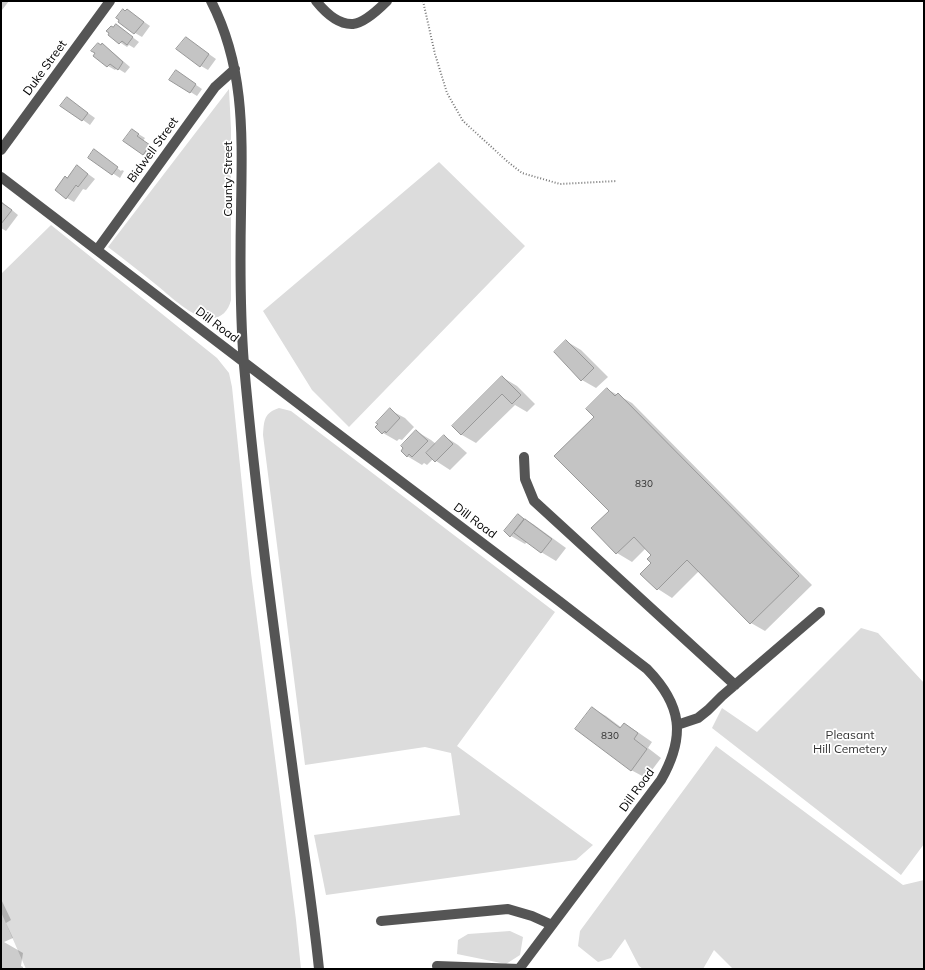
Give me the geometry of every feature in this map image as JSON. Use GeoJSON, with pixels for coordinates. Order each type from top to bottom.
{"type":"FeatureCollection","features":[{"type":"Feature","properties":{"kind":"street","name":"Duke Street"},"geometry":{"type":"LineString","coordinates":[[1,150],[110,1]]}},
{"type":"Feature","properties":{"kind":"street","name":"County Street"},"geometry":{"type":"LineString","coordinates":[[211,1],[224,32],[235,69],[239,89],[241,114],[241,309],[244,362],[268,580],[319,969]]}},
{"type":"Feature","properties":{"kind":"street"},"geometry":{"type":"LineString","coordinates":[[316,1],[322,9],[333,18],[345,23],[353,24],[364,20],[387,1]]}},
{"type":"Feature","properties":{"kind":"street","name":"Bidwell Street"},"geometry":{"type":"LineString","coordinates":[[97,250],[215,87],[235,69]]}},
{"type":"Feature","properties":{"kind":"street","name":"Dill Road"},"geometry":{"type":"LineString","coordinates":[[1,177],[346,440],[560,600],[647,669],[659,681],[674,709],[677,725],[675,749],[670,765],[661,780],[519,969]]}},
{"type":"Feature","properties":{"kind":"street"},"geometry":{"type":"LineString","coordinates":[[524,457],[525,479],[534,501],[735,685]]}},
{"type":"Feature","properties":{"kind":"street"},"geometry":{"type":"LineString","coordinates":[[677,725],[698,718],[820,612]]}},
{"type":"Feature","properties":{"kind":"street"},"geometry":{"type":"LineString","coordinates":[[381,921],[508,909],[532,916],[552,925]]}},
{"type":"Feature","properties":{"kind":"street"},"geometry":{"type":"LineString","coordinates":[[437,966],[519,969]]}},
{"type":"Feature","properties":{"kind":"path"},"geometry":{"type":"LineString","coordinates":[[422,1],[435,54],[447,93],[462,121],[508,162],[522,172],[560,184],[618,181]]}},
{"type":"Feature","properties":{"kind":"green space"},"geometry":{"type":"Polygon","coordinates":[[[229,89],[231,129],[231,300],[228,308],[223,314],[216,318],[207,318],[194,314],[182,306],[108,247],[229,89]]]}},
{"type":"Feature","properties":{"kind":"green space"},"geometry":{"type":"Polygon","coordinates":[[[439,162],[525,246],[349,427],[312,390],[263,311],[439,162]]]}},
{"type":"Feature","properties":{"kind":"green space"},"geometry":{"type":"Polygon","coordinates":[[[51,225],[217,358],[229,373],[232,387],[251,573],[301,969],[26,969],[1,912],[1,274],[51,225]]]}},
{"type":"Feature","properties":{"kind":"green space"},"geometry":{"type":"Polygon","coordinates":[[[279,408],[291,411],[555,612],[457,746],[593,845],[576,860],[326,895],[314,835],[460,815],[451,753],[425,747],[305,765],[263,435],[266,418],[270,412],[279,408]]]}},
{"type":"Feature","properties":{"kind":"green space","name":"Pleasant Hill Cemetery"},"geometry":{"type":"Polygon","coordinates":[[[861,628],[878,633],[924,683],[924,844],[901,875],[712,728],[722,708],[757,732],[861,628]]]}},
{"type":"Feature","properties":{"kind":"green space"},"geometry":{"type":"Polygon","coordinates":[[[716,746],[903,885],[924,880],[924,969],[733,969],[714,950],[703,969],[643,969],[639,966],[625,939],[611,958],[598,962],[578,946],[580,931],[716,746]]]}},
{"type":"Feature","properties":{"kind":"green space"},"geometry":{"type":"Polygon","coordinates":[[[510,931],[523,937],[520,955],[506,964],[457,954],[458,940],[468,934],[510,931]]]}},
{"type":"Feature","properties":{"kind":"building"},"geometry":{"type":"Polygon","coordinates":[[[123,9],[125,11],[127,9],[144,22],[134,34],[118,22],[119,20],[116,18],[123,9]]]}},
{"type":"Feature","properties":{"kind":"building"},"geometry":{"type":"Polygon","coordinates":[[[116,24],[133,37],[127,45],[122,41],[119,44],[108,35],[109,33],[106,31],[111,26],[113,27],[116,24]]]}},
{"type":"Feature","properties":{"kind":"building"},"geometry":{"type":"Polygon","coordinates":[[[186,37],[209,54],[200,67],[176,49],[186,37]]]}},
{"type":"Feature","properties":{"kind":"building"},"geometry":{"type":"Polygon","coordinates":[[[98,43],[101,45],[102,43],[123,62],[118,70],[110,64],[107,67],[93,56],[95,53],[91,51],[98,43]]]}},
{"type":"Feature","properties":{"kind":"building"},"geometry":{"type":"Polygon","coordinates":[[[176,70],[196,84],[190,93],[169,80],[176,70]]]}},
{"type":"Feature","properties":{"kind":"building"},"geometry":{"type":"Polygon","coordinates":[[[67,97],[88,113],[82,121],[60,106],[67,97]]]}},
{"type":"Feature","properties":{"kind":"building"},"geometry":{"type":"Polygon","coordinates":[[[132,129],[139,134],[137,136],[150,145],[143,155],[123,141],[132,129]]]}},
{"type":"Feature","properties":{"kind":"building"},"geometry":{"type":"Polygon","coordinates":[[[94,149],[118,167],[112,175],[88,158],[94,149]]]}},
{"type":"Feature","properties":{"kind":"building"},"geometry":{"type":"Polygon","coordinates":[[[77,165],[88,174],[78,187],[76,185],[66,199],[55,190],[65,176],[67,178],[77,165]]]}},
{"type":"Feature","properties":{"kind":"building"},"geometry":{"type":"Polygon","coordinates":[[[1,201],[12,210],[1,224],[1,201]]]}},
{"type":"Feature","properties":{"kind":"building"},"geometry":{"type":"Polygon","coordinates":[[[566,340],[594,368],[581,381],[554,352],[566,340]]]}},
{"type":"Feature","properties":{"kind":"building"},"geometry":{"type":"Polygon","coordinates":[[[502,376],[521,395],[512,404],[502,394],[461,435],[452,426],[502,376]]]}},
{"type":"Feature","properties":{"kind":"building"},"geometry":{"type":"Polygon","coordinates":[[[607,388],[615,396],[618,393],[799,576],[750,624],[687,560],[657,590],[640,574],[651,563],[647,559],[651,555],[634,537],[616,554],[591,528],[609,511],[554,456],[594,417],[586,409],[607,388]]]}},
{"type":"Feature","properties":{"kind":"building"},"geometry":{"type":"Polygon","coordinates":[[[390,408],[400,418],[386,433],[385,431],[382,434],[375,427],[378,424],[376,423],[390,408]]]}},
{"type":"Feature","properties":{"kind":"building"},"geometry":{"type":"Polygon","coordinates":[[[416,430],[428,441],[412,457],[409,454],[407,457],[401,451],[403,448],[401,446],[416,430]]]}},
{"type":"Feature","properties":{"kind":"building"},"geometry":{"type":"Polygon","coordinates":[[[444,435],[453,444],[435,462],[426,453],[444,435]]]}},
{"type":"Feature","properties":{"kind":"building"},"geometry":{"type":"Polygon","coordinates":[[[518,514],[524,519],[510,537],[504,531],[518,514]]]}},
{"type":"Feature","properties":{"kind":"building"},"geometry":{"type":"Polygon","coordinates":[[[525,519],[552,539],[541,553],[514,533],[525,519]]]}},
{"type":"Feature","properties":{"kind":"building"},"geometry":{"type":"Polygon","coordinates":[[[592,707],[620,728],[624,723],[638,733],[634,739],[647,749],[631,771],[575,729],[592,707]]]}}]}
